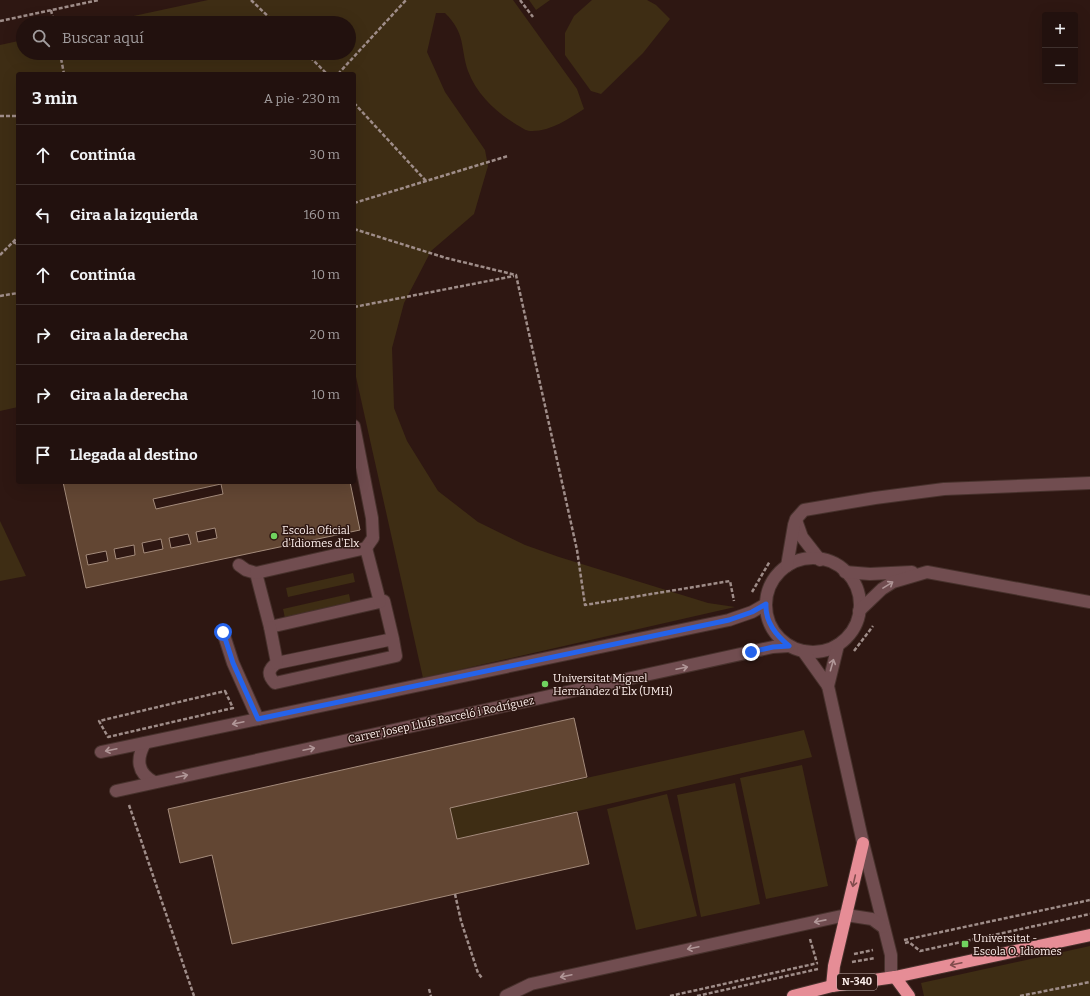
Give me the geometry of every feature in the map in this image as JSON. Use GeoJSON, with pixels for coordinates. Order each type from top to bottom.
{"type":"FeatureCollection","features":[{"type":"Feature","properties":{"kind":"highway"},"geometry":{"type":"LineString","coordinates":[[832,986],[834,966],[863,843]]}},
{"type":"Feature","properties":{"kind":"highway","name":"N-340"},"geometry":{"type":"LineString","coordinates":[[793,996],[818,993],[832,986],[893,977],[1090,935]]}},
{"type":"Feature","properties":{"kind":"highway"},"geometry":{"type":"LineString","coordinates":[[893,977],[909,996]]}},
{"type":"Feature","properties":{"kind":"street"},"geometry":{"type":"LineString","coordinates":[[239,565],[246,570],[256,573],[366,548],[373,538],[372,518],[356,436]]}},
{"type":"Feature","properties":{"kind":"street"},"geometry":{"type":"LineString","coordinates":[[787,566],[796,519],[804,510],[875,498],[944,489],[1090,483]]}},
{"type":"Feature","properties":{"kind":"street"},"geometry":{"type":"LineString","coordinates":[[796,519],[800,534],[807,546],[820,560]]}},
{"type":"Feature","properties":{"kind":"street"},"geometry":{"type":"LineString","coordinates":[[366,548],[380,602]]}},
{"type":"Feature","properties":{"kind":"street","name":"Carrer Josep Lluís Barceló i Rodríguez"},"geometry":{"type":"LineString","coordinates":[[813,559],[820,560],[827,561],[840,567],[845,572],[857,589],[860,603],[859,611],[853,630],[838,644],[832,648],[819,652],[803,651],[789,646],[777,636],[769,623],[766,604],[767,593],[774,579],[787,566],[798,561],[813,559]]}},
{"type":"Feature","properties":{"kind":"street"},"geometry":{"type":"LineString","coordinates":[[845,572],[870,574],[931,572],[1090,602]]}},
{"type":"Feature","properties":{"kind":"street"},"geometry":{"type":"LineString","coordinates":[[859,611],[882,589],[893,582],[931,572]]}},
{"type":"Feature","properties":{"kind":"street"},"geometry":{"type":"LineString","coordinates":[[256,573],[270,627],[277,663]]}},
{"type":"Feature","properties":{"kind":"street"},"geometry":{"type":"LineString","coordinates":[[270,627],[384,601],[393,639],[396,656],[274,683],[269,677],[269,672],[270,668],[277,663],[393,639]]}},
{"type":"Feature","properties":{"kind":"street"},"geometry":{"type":"LineString","coordinates":[[100,752],[729,620],[752,612],[766,604]]}},
{"type":"Feature","properties":{"kind":"street"},"geometry":{"type":"LineString","coordinates":[[223,632],[233,663],[258,719]]}},
{"type":"Feature","properties":{"kind":"street"},"geometry":{"type":"LineString","coordinates":[[828,686],[838,644]]}},
{"type":"Feature","properties":{"kind":"street","name":"Carrer Josep Lluís Barceló i Rodríguez"},"geometry":{"type":"LineString","coordinates":[[116,791],[773,647],[789,646]]}},
{"type":"Feature","properties":{"kind":"street"},"geometry":{"type":"LineString","coordinates":[[803,651],[828,686],[863,843],[891,955],[893,977]]}},
{"type":"Feature","properties":{"kind":"street"},"geometry":{"type":"LineString","coordinates":[[145,743],[141,750],[139,767],[143,775],[154,782]]}},
{"type":"Feature","properties":{"kind":"street"},"geometry":{"type":"LineString","coordinates":[[506,996],[531,984],[846,916],[872,919],[883,927]]}},
{"type":"Feature","properties":{"kind":"path"},"geometry":{"type":"LineString","coordinates":[[24,16],[99,0]]}},
{"type":"Feature","properties":{"kind":"path"},"geometry":{"type":"LineString","coordinates":[[251,0],[268,16]]}},
{"type":"Feature","properties":{"kind":"path"},"geometry":{"type":"LineString","coordinates":[[356,54],[406,0]]}},
{"type":"Feature","properties":{"kind":"path"},"geometry":{"type":"LineString","coordinates":[[520,0],[533,17]]}},
{"type":"Feature","properties":{"kind":"path"},"geometry":{"type":"LineString","coordinates":[[52,10],[53,16]]}},
{"type":"Feature","properties":{"kind":"path"},"geometry":{"type":"LineString","coordinates":[[0,21],[16,18]]}},
{"type":"Feature","properties":{"kind":"path"},"geometry":{"type":"LineString","coordinates":[[61,60],[64,72]]}},
{"type":"Feature","properties":{"kind":"path"},"geometry":{"type":"LineString","coordinates":[[313,60],[325,72]]}},
{"type":"Feature","properties":{"kind":"path"},"geometry":{"type":"LineString","coordinates":[[340,72],[351,60]]}},
{"type":"Feature","properties":{"kind":"path"},"geometry":{"type":"LineString","coordinates":[[356,106],[426,181]]}},
{"type":"Feature","properties":{"kind":"path"},"geometry":{"type":"LineString","coordinates":[[0,116],[16,116]]}},
{"type":"Feature","properties":{"kind":"path"},"geometry":{"type":"LineString","coordinates":[[356,202],[508,156]]}},
{"type":"Feature","properties":{"kind":"path"},"geometry":{"type":"LineString","coordinates":[[356,230],[446,258],[516,275]]}},
{"type":"Feature","properties":{"kind":"path"},"geometry":{"type":"LineString","coordinates":[[0,255],[16,239]]}},
{"type":"Feature","properties":{"kind":"path"},"geometry":{"type":"LineString","coordinates":[[356,307],[516,275]]}},
{"type":"Feature","properties":{"kind":"path"},"geometry":{"type":"LineString","coordinates":[[516,275],[576,550],[585,605],[730,581],[735,607]]}},
{"type":"Feature","properties":{"kind":"path"},"geometry":{"type":"LineString","coordinates":[[0,296],[16,293]]}},
{"type":"Feature","properties":{"kind":"path"},"geometry":{"type":"LineString","coordinates":[[749,599],[773,555]]}},
{"type":"Feature","properties":{"kind":"path"},"geometry":{"type":"LineString","coordinates":[[226,691],[232,708],[108,737],[99,721],[226,691]]}},
{"type":"Feature","properties":{"kind":"path"},"geometry":{"type":"LineString","coordinates":[[127,799],[194,996]]}},
{"type":"Feature","properties":{"kind":"path"},"geometry":{"type":"LineString","coordinates":[[455,894],[461,921],[478,973],[482,978]]}},
{"type":"Feature","properties":{"kind":"path"},"geometry":{"type":"LineString","coordinates":[[917,938],[1090,900]]}},
{"type":"Feature","properties":{"kind":"path"},"geometry":{"type":"LineString","coordinates":[[697,996],[819,969],[810,936]]}},
{"type":"Feature","properties":{"kind":"path"},"geometry":{"type":"LineString","coordinates":[[850,963],[891,955]]}},
{"type":"Feature","properties":{"kind":"path"},"geometry":{"type":"LineString","coordinates":[[1020,996],[1090,982]]}},
{"type":"Feature","properties":{"kind":"path"},"geometry":{"type":"LineString","coordinates":[[429,989],[431,996]]}},
{"type":"Feature","properties":{"kind":"shaded area"},"geometry":{"type":"Polygon","coordinates":[[[208,0],[513,0],[577,89],[584,109],[552,127],[537,131],[528,131],[517,125],[495,109],[476,88],[468,71],[461,40],[456,27],[445,13],[436,13],[427,52],[445,92],[485,150],[488,166],[474,214],[431,251],[404,303],[392,348],[394,408],[407,441],[438,491],[478,522],[525,545],[559,557],[708,603],[735,607],[423,678],[356,377],[356,72],[16,72],[16,407],[0,411],[0,45],[16,42],[16,60],[356,60],[356,16],[134,16],[208,0]]]}},
{"type":"Feature","properties":{"kind":"shaded area"},"geometry":{"type":"Polygon","coordinates":[[[529,0],[550,0],[536,10],[529,0]]]}},
{"type":"Feature","properties":{"kind":"shaded area"},"geometry":{"type":"Polygon","coordinates":[[[592,0],[647,0],[656,5],[670,19],[643,53],[601,94],[591,91],[565,55],[565,33],[574,16],[592,0]]]}},
{"type":"Feature","properties":{"kind":"shaded area"},"geometry":{"type":"Polygon","coordinates":[[[0,521],[26,576],[0,581],[0,521]]]}},
{"type":"Feature","properties":{"kind":"shaded area"},"geometry":{"type":"Polygon","coordinates":[[[353,573],[355,582],[288,597],[286,588],[353,573]]]}},
{"type":"Feature","properties":{"kind":"shaded area"},"geometry":{"type":"Polygon","coordinates":[[[349,594],[351,604],[285,618],[283,609],[349,594]]]}},
{"type":"Feature","properties":{"kind":"shaded area"},"geometry":{"type":"Polygon","coordinates":[[[804,730],[812,757],[457,839],[450,808],[804,730]]]}},
{"type":"Feature","properties":{"kind":"shaded area"},"geometry":{"type":"Polygon","coordinates":[[[802,765],[828,886],[766,899],[740,778],[802,765]]]}},
{"type":"Feature","properties":{"kind":"shaded area"},"geometry":{"type":"Polygon","coordinates":[[[735,783],[760,904],[701,917],[677,795],[735,783]]]}},
{"type":"Feature","properties":{"kind":"shaded area"},"geometry":{"type":"Polygon","coordinates":[[[667,794],[697,916],[636,930],[607,809],[667,794]]]}},
{"type":"Feature","properties":{"kind":"shaded area"},"geometry":{"type":"Polygon","coordinates":[[[1090,946],[1090,996],[924,996],[921,983],[1090,946]]]}},
{"type":"Feature","properties":{"kind":"building","name":"Escola Oficial d'Idiomes d'Elx"},"geometry":{"type":"Polygon","coordinates":[[[63,484],[221,484],[350,484],[360,530],[86,588],[63,484]],[[221,484],[153,499],[156,509],[223,494],[221,484]],[[215,528],[196,532],[198,542],[217,538],[215,528]],[[188,534],[169,538],[171,548],[191,544],[188,534]],[[161,539],[142,543],[144,553],[163,549],[161,539]],[[134,545],[114,549],[116,559],[135,555],[134,545]],[[106,551],[86,555],[88,565],[108,561],[106,551]]]}},
{"type":"Feature","properties":{"kind":"building"},"geometry":{"type":"Polygon","coordinates":[[[574,718],[587,777],[450,808],[457,839],[577,812],[589,864],[232,944],[212,855],[180,863],[168,809],[574,718]]]}},
{"type":"Feature","properties":{"kind":"place","name":"Escola Oficial d'Idiomes d'Elx"},"geometry":{"type":"Point","coordinates":[274,536]}},
{"type":"Feature","properties":{"kind":"place","name":"Universitat Miguel Hernández d'Elx (UMH)"},"geometry":{"type":"Point","coordinates":[545,684]}},
{"type":"Feature","properties":{"kind":"place","name":"Universitat - Escola O. Idiomes"},"geometry":{"type":"Point","coordinates":[965,944]}},
{"type":"Feature","properties":{"kind":"route"},"geometry":{"type":"LineString","coordinates":[[223,632],[233,663],[258,719],[729,620],[752,612],[766,604],[769,623],[777,636],[789,646],[773,647],[751,652]]}}]}
